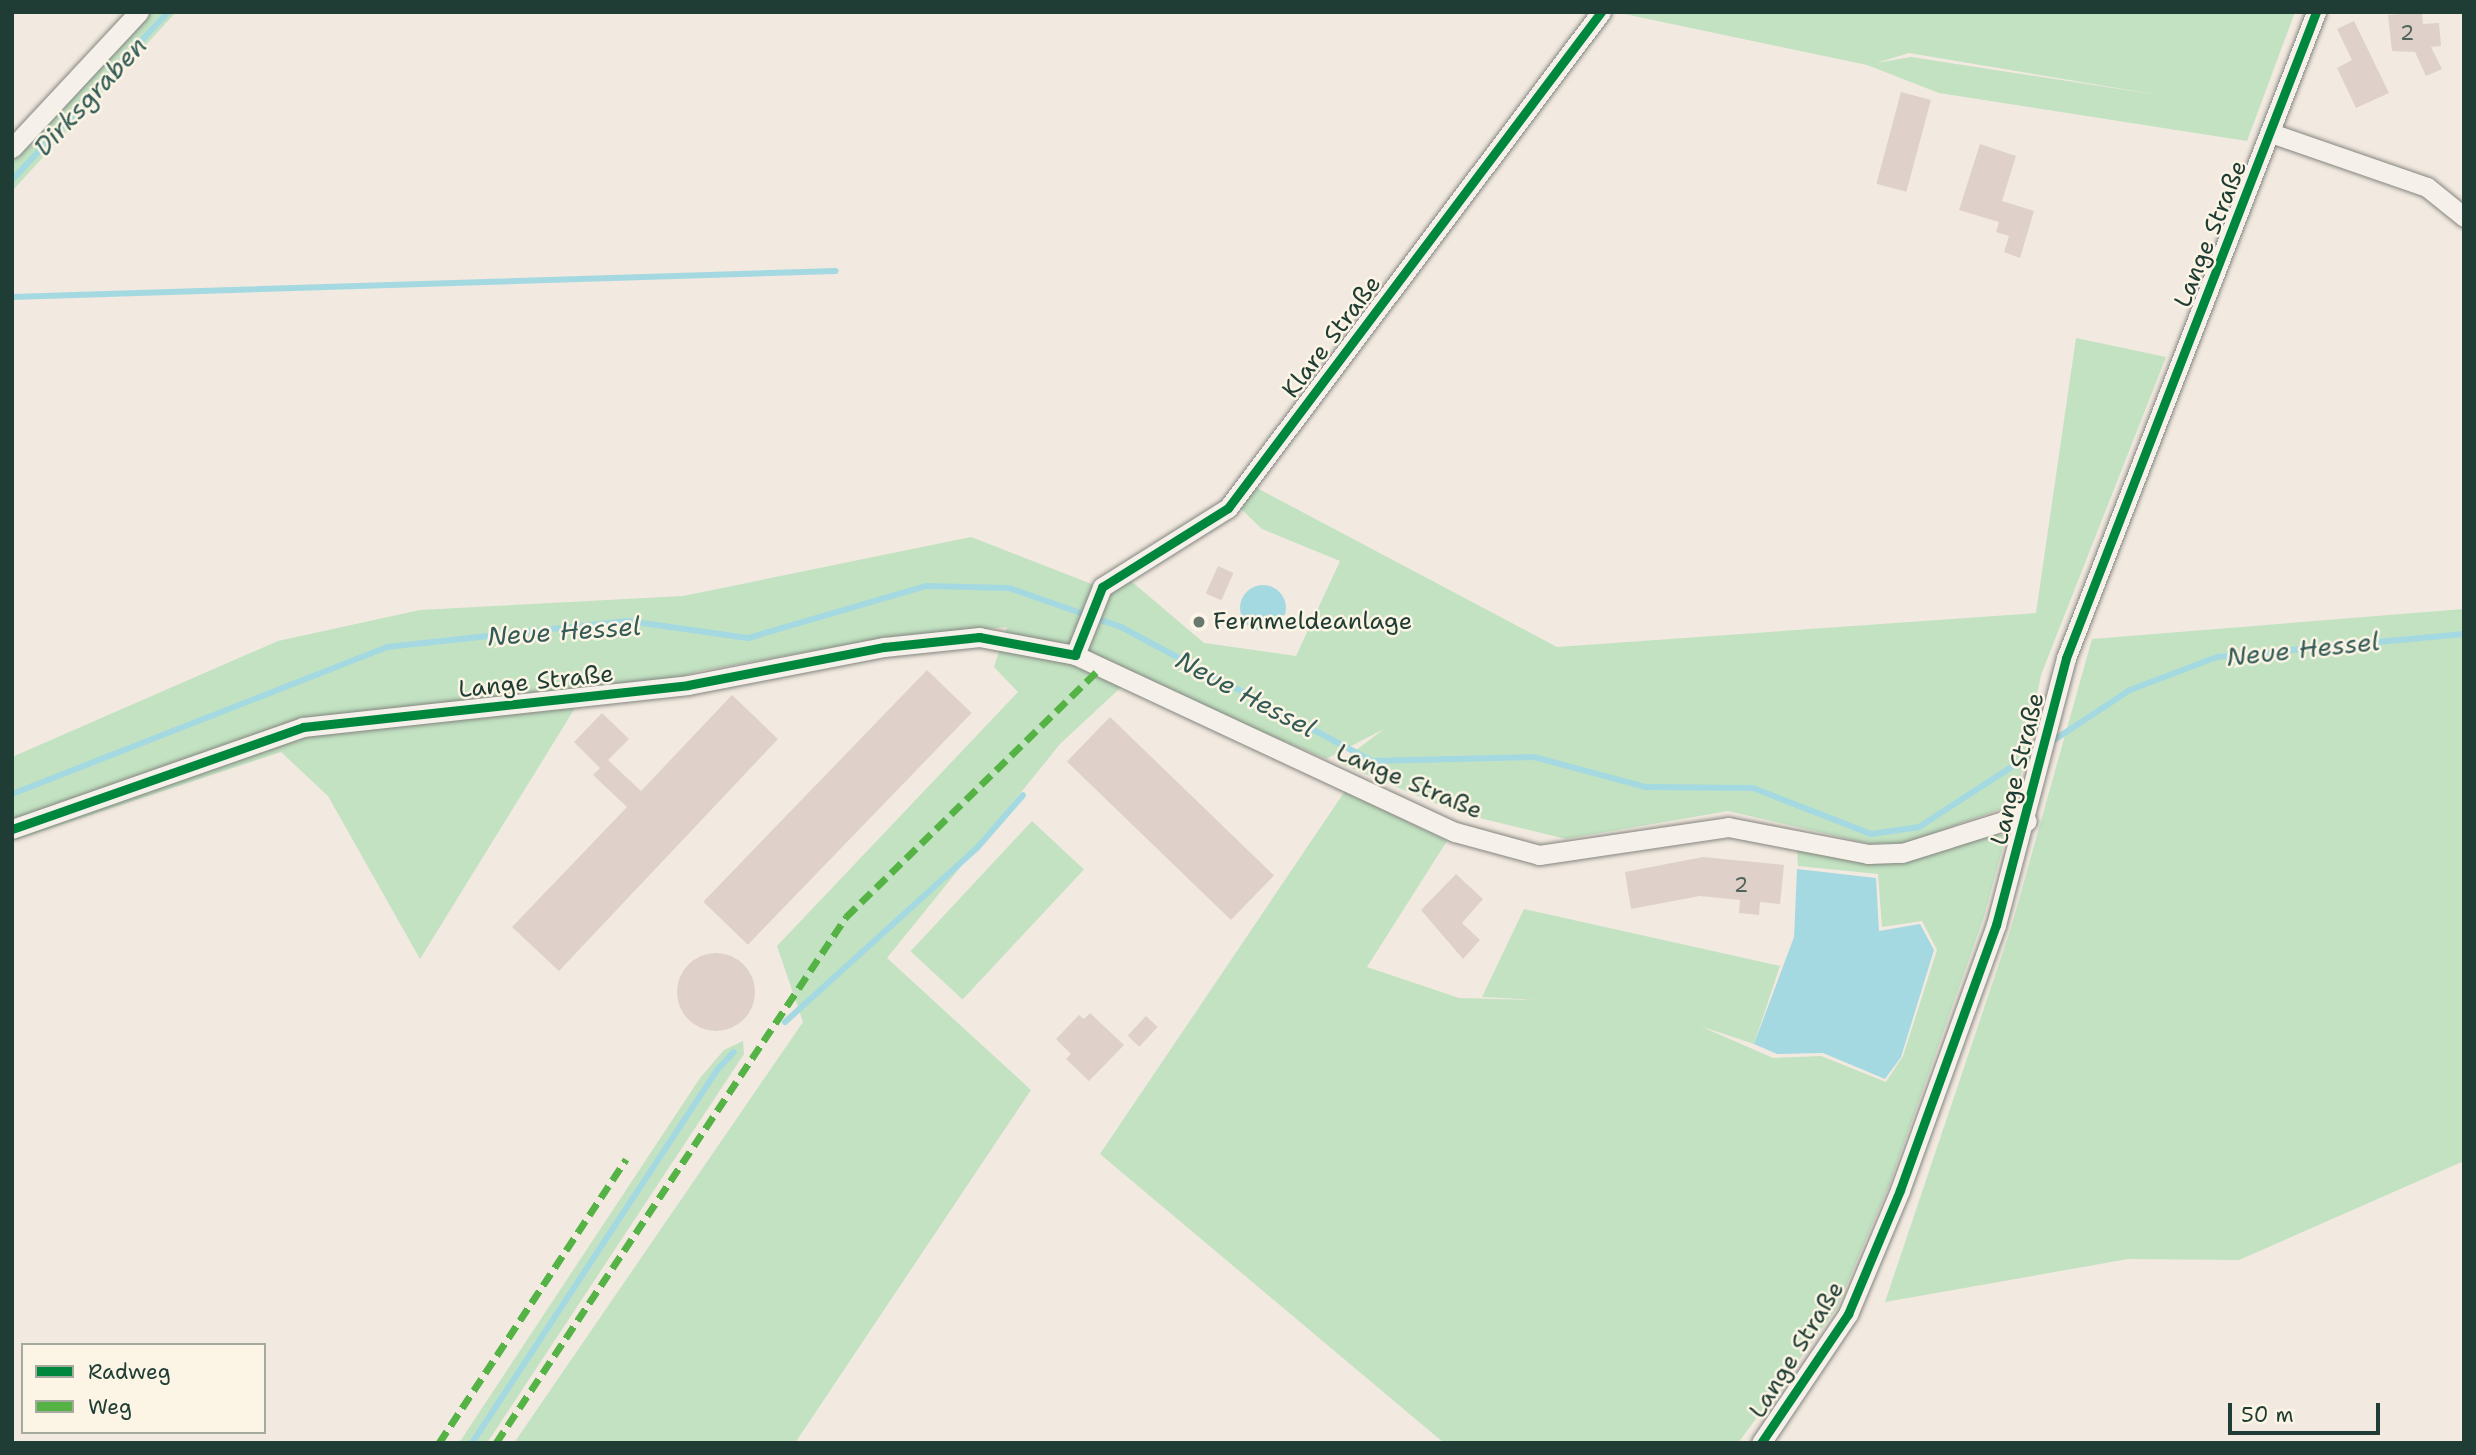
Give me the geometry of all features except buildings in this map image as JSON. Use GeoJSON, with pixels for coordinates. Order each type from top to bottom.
{"type":"FeatureCollection","features":[{"type":"Feature","properties":{"kind":"street"},"geometry":{"type":"LineString","coordinates":[[12,148],[139,12]]}},
{"type":"Feature","properties":{"kind":"street","name":"Klare Straße"},"geometry":{"type":"LineString","coordinates":[[1077,646],[1102,587],[1228,508],[1601,12]]}},
{"type":"Feature","properties":{"kind":"street","name":"Lange Straße"},"geometry":{"type":"LineString","coordinates":[[1761,1443],[1848,1314],[1900,1190],[1996,925],[2027,821],[2050,722],[2091,588],[2271,133],[2316,12]]}},
{"type":"Feature","properties":{"kind":"street"},"geometry":{"type":"LineString","coordinates":[[2271,133],[2427,187],[2464,217]]}},
{"type":"Feature","properties":{"kind":"street","name":"Lange Straße"},"geometry":{"type":"LineString","coordinates":[[12,829],[303,727],[688,685],[884,647],[979,637],[1077,646],[1455,832],[1539,855],[1728,827],[1868,854],[1902,853],[2012,818],[2027,821]]}},
{"type":"Feature","properties":{"kind":"green space"},"geometry":{"type":"Polygon","coordinates":[[[151,12],[176,12],[12,191],[12,162],[151,12]]]}},
{"type":"Feature","properties":{"kind":"green space"},"geometry":{"type":"Polygon","coordinates":[[[1615,12],[2295,12],[2247,141],[1939,93],[1867,65],[1615,12]],[[1909,53],[1876,63],[1911,57],[2165,96],[1909,53]]]}},
{"type":"Feature","properties":{"kind":"green space"},"geometry":{"type":"Polygon","coordinates":[[[2076,338],[2166,357],[2041,675],[2015,804],[1906,843],[1870,844],[1728,811],[1566,839],[1459,813],[1339,763],[1384,729],[1326,759],[1132,677],[1060,744],[887,958],[1031,1090],[795,1443],[514,1443],[803,1022],[777,946],[1018,692],[994,667],[1007,627],[873,640],[700,671],[575,708],[420,959],[328,796],[281,752],[12,841],[12,757],[278,641],[420,610],[683,596],[971,537],[1112,592],[1131,581],[1204,643],[1296,656],[1340,561],[1262,529],[1241,509],[1255,487],[1557,647],[2036,613],[2076,338]]]}},
{"type":"Feature","properties":{"kind":"green space"},"geometry":{"type":"Polygon","coordinates":[[[2464,609],[2464,1161],[2239,1260],[2128,1259],[1885,1302],[2011,928],[2092,639],[2464,609]]]}},
{"type":"Feature","properties":{"kind":"green space"},"geometry":{"type":"Polygon","coordinates":[[[1345,791],[1447,841],[1367,967],[1459,998],[1540,1000],[1482,997],[1524,909],[1780,966],[1754,1044],[1700,1026],[1773,1058],[1821,1056],[1886,1082],[1903,1056],[1937,950],[1922,921],[1882,927],[1878,874],[1798,866],[1797,846],[1902,863],[1992,833],[2006,836],[1984,917],[1890,1183],[1837,1308],[1738,1443],[1444,1443],[1100,1154],[1345,791]]]}},
{"type":"Feature","properties":{"kind":"green space"},"geometry":{"type":"Polygon","coordinates":[[[1032,821],[1084,869],[963,1000],[911,951],[1032,821]]]}},
{"type":"Feature","properties":{"kind":"green space"},"geometry":{"type":"Polygon","coordinates":[[[743,1041],[744,1054],[487,1443],[459,1443],[700,1078],[724,1050],[743,1041]]]}},
{"type":"Feature","properties":{"kind":"water"},"geometry":{"type":"Polygon","coordinates":[[[1263,585],[1280,591],[1286,608],[1280,625],[1263,631],[1246,625],[1240,608],[1246,591],[1263,585]]]}},
{"type":"Feature","properties":{"kind":"water"},"geometry":{"type":"Polygon","coordinates":[[[1797,869],[1876,878],[1879,931],[1920,924],[1934,950],[1901,1057],[1885,1079],[1823,1053],[1777,1054],[1754,1044],[1794,937],[1797,869]]]}},
{"type":"Feature","properties":{"kind":"waterway","name":"Dirksgraben"},"geometry":{"type":"LineString","coordinates":[[12,180],[168,12]]}},
{"type":"Feature","properties":{"kind":"waterway"},"geometry":{"type":"LineString","coordinates":[[12,297],[836,271]]}},
{"type":"Feature","properties":{"kind":"waterway","name":"Neue Hessel"},"geometry":{"type":"LineString","coordinates":[[12,794],[387,647],[628,621],[748,638],[926,586],[1009,588],[1121,627],[1372,761],[1534,757],[1645,787],[1753,788],[1871,834],[1919,827],[2036,751]]}},
{"type":"Feature","properties":{"kind":"waterway","name":"Neue Hessel"},"geometry":{"type":"LineString","coordinates":[[2048,744],[2130,690],[2217,657],[2464,634]]}},
{"type":"Feature","properties":{"kind":"waterway"},"geometry":{"type":"LineString","coordinates":[[785,1022],[977,848],[1023,795]]}},
{"type":"Feature","properties":{"kind":"waterway"},"geometry":{"type":"LineString","coordinates":[[472,1443],[718,1069],[734,1052]]}},
{"type":"Feature","properties":{"kind":"marked path"},"geometry":{"type":"LineString","coordinates":[[496,1443],[846,917],[1101,667]]}},
{"type":"Feature","properties":{"kind":"marked path"},"geometry":{"type":"LineString","coordinates":[[439,1443],[626,1159]]}},
{"type":"Feature","properties":{"kind":"cycle path"},"geometry":{"type":"LineString","coordinates":[[12,829],[303,727],[688,685],[884,647],[979,637],[1075,655],[1102,587],[1228,508],[1601,12]]}},
{"type":"Feature","properties":{"kind":"cycle path"},"geometry":{"type":"LineString","coordinates":[[1761,1443],[1848,1314],[1900,1190],[1996,925],[2066,658],[2316,12]]}},
{"type":"Feature","properties":{"kind":"place","name":"Fernmeldeanlage"},"geometry":{"type":"Point","coordinates":[1199,622]}}]}
